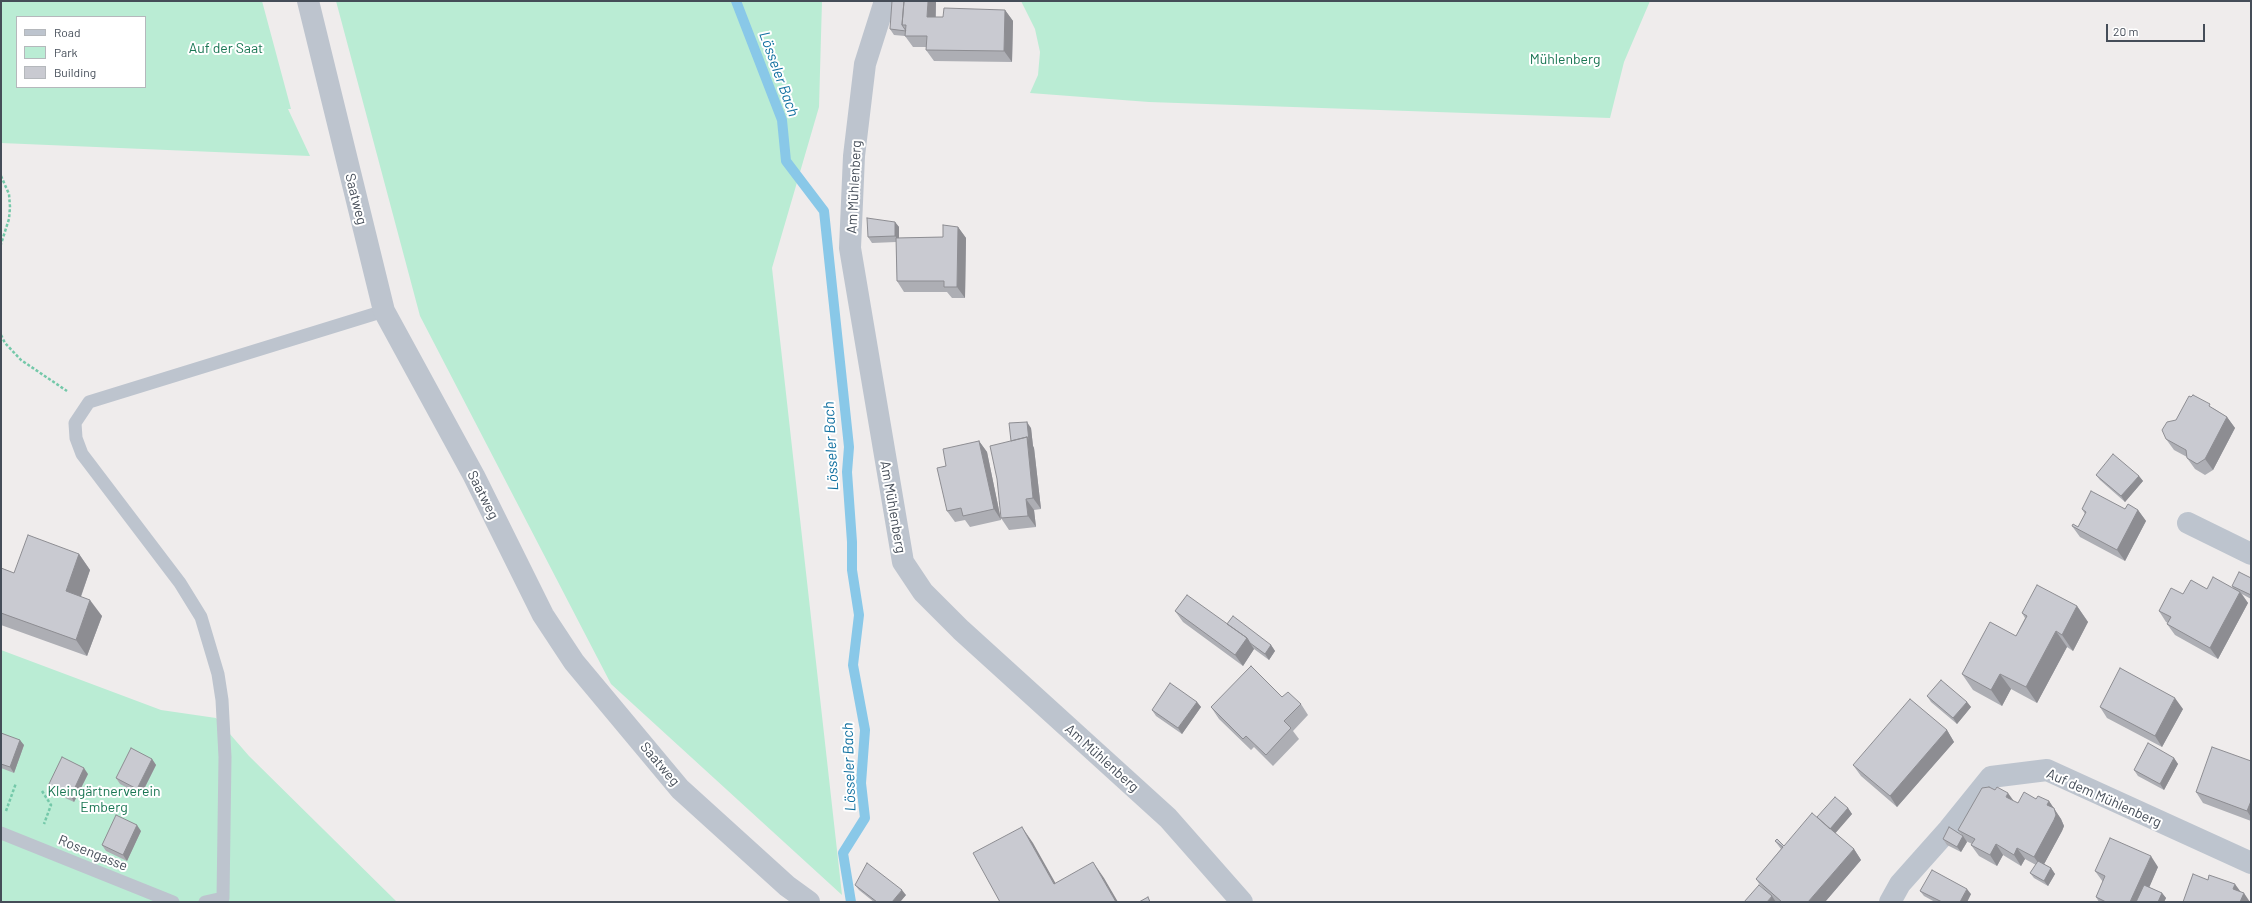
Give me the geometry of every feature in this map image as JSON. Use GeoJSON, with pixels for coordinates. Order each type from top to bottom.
{"type":"FeatureCollection","features":[{"type":"Feature","properties":{"kind":"street","name":"Saatweg"},"geometry":{"type":"LineString","coordinates":[[308,1],[384,311],[474,476],[543,615],[574,662],[680,789],[787,886],[809,902]]}},
{"type":"Feature","properties":{"kind":"street","name":"Am Mühlenberg"},"geometry":{"type":"LineString","coordinates":[[885,1],[865,64],[854,156],[850,248],[903,562],[923,592],[961,630],[1168,818],[1242,902]]}},
{"type":"Feature","properties":{"kind":"street"},"geometry":{"type":"LineString","coordinates":[[2188,523],[2251,554]]}},
{"type":"Feature","properties":{"kind":"street","name":"Auf dem Mühlenberg"},"geometry":{"type":"LineString","coordinates":[[1890,902],[1900,884],[1949,829],[1991,777],[2047,770],[2251,864]]}},
{"type":"Feature","properties":{"kind":"lane"},"geometry":{"type":"LineString","coordinates":[[204,902],[225,900],[225,757],[218,674],[201,617],[192,599],[82,454],[76,438],[75,423],[89,402],[384,311]]}},
{"type":"Feature","properties":{"kind":"lane","name":"Rosengasse"},"geometry":{"type":"LineString","coordinates":[[1,833],[173,902]]}},
{"type":"Feature","properties":{"kind":"path"},"geometry":{"type":"LineString","coordinates":[[1,176],[9,194],[10,206],[1,244]]}},
{"type":"Feature","properties":{"kind":"path"},"geometry":{"type":"LineString","coordinates":[[1,335],[5,343],[21,360],[48,379],[89,402]]}},
{"type":"Feature","properties":{"kind":"path"},"geometry":{"type":"LineString","coordinates":[[4,819],[16,783]]}},
{"type":"Feature","properties":{"kind":"path"},"geometry":{"type":"LineString","coordinates":[[36,847],[51,805],[42,791]]}},
{"type":"Feature","properties":{"kind":"green space","name":"Auf der Saat"},"geometry":{"type":"Polygon","coordinates":[[[1,1],[262,1],[291,109],[288,109],[310,156],[1,143],[1,1]]]}},
{"type":"Feature","properties":{"kind":"green space"},"geometry":{"type":"Polygon","coordinates":[[[336,1],[822,1],[819,107],[772,268],[842,895],[611,684],[420,316],[336,1]]]}},
{"type":"Feature","properties":{"kind":"green space","name":"Mühlenberg"},"geometry":{"type":"Polygon","coordinates":[[[1021,1],[1650,1],[1624,62],[1610,118],[1149,102],[1030,93],[1038,75],[1040,52],[1035,29],[1021,1]]]}},
{"type":"Feature","properties":{"kind":"green space","name":"Kleingärtnerverein Emberg"},"geometry":{"type":"Polygon","coordinates":[[[1,650],[161,710],[216,718],[249,756],[397,902],[1,902],[1,650]]]}},
{"type":"Feature","properties":{"kind":"building"},"geometry":{"type":"Polygon","coordinates":[[[892,1],[904,1],[902,25],[906,31],[890,29],[892,1]]]}},
{"type":"Feature","properties":{"kind":"building"},"geometry":{"type":"Polygon","coordinates":[[[904,1],[928,1],[927,17],[943,17],[944,8],[1005,10],[1004,51],[926,50],[927,36],[905,36],[906,25],[902,25],[904,1]]]}},
{"type":"Feature","properties":{"kind":"building"},"geometry":{"type":"Polygon","coordinates":[[[867,218],[895,222],[895,236],[868,237],[867,218]]]}},
{"type":"Feature","properties":{"kind":"building"},"geometry":{"type":"Polygon","coordinates":[[[943,225],[958,227],[957,287],[944,287],[944,281],[897,281],[896,238],[943,237],[943,225]]]}},
{"type":"Feature","properties":{"kind":"building"},"geometry":{"type":"Polygon","coordinates":[[[2193,395],[2210,404],[2209,406],[2227,417],[2205,459],[2197,464],[2187,458],[2186,450],[2166,439],[2162,430],[2167,422],[2176,420],[2189,396],[2191,397],[2193,395]]]}},
{"type":"Feature","properties":{"kind":"building"},"geometry":{"type":"Polygon","coordinates":[[[1027,422],[1029,441],[1027,437],[1011,441],[1009,423],[1027,422]]]}},
{"type":"Feature","properties":{"kind":"building"},"geometry":{"type":"Polygon","coordinates":[[[1027,437],[1033,498],[1026,499],[1028,516],[1001,518],[997,479],[990,446],[1027,437]]]}},
{"type":"Feature","properties":{"kind":"building"},"geometry":{"type":"Polygon","coordinates":[[[979,441],[994,509],[963,516],[961,508],[947,511],[937,468],[946,466],[943,449],[979,441]]]}},
{"type":"Feature","properties":{"kind":"building"},"geometry":{"type":"Polygon","coordinates":[[[2113,454],[2139,476],[2121,496],[2096,475],[2113,454]]]}},
{"type":"Feature","properties":{"kind":"building"},"geometry":{"type":"Polygon","coordinates":[[[2091,491],[2125,509],[2128,504],[2138,510],[2117,550],[2072,526],[2073,524],[2078,527],[2086,512],[2082,509],[2091,491]]]}},
{"type":"Feature","properties":{"kind":"building"},"geometry":{"type":"Polygon","coordinates":[[[28,535],[79,554],[66,591],[90,600],[76,640],[1,613],[1,568],[14,573],[28,535]]]}},
{"type":"Feature","properties":{"kind":"building"},"geometry":{"type":"Polygon","coordinates":[[[2239,572],[2251,578],[2251,595],[2232,586],[2239,572]]]}},
{"type":"Feature","properties":{"kind":"building"},"geometry":{"type":"Polygon","coordinates":[[[2213,577],[2240,592],[2210,648],[2167,624],[2171,617],[2159,611],[2171,588],[2183,594],[2191,580],[2207,589],[2213,577]]]}},
{"type":"Feature","properties":{"kind":"building"},"geometry":{"type":"Polygon","coordinates":[[[2037,585],[2077,606],[2062,635],[2056,631],[2026,687],[2000,674],[1991,690],[1962,674],[1990,622],[2016,636],[2027,616],[2022,613],[2037,585]]]}},
{"type":"Feature","properties":{"kind":"building"},"geometry":{"type":"Polygon","coordinates":[[[1187,595],[1247,638],[1235,655],[1175,611],[1187,595]]]}},
{"type":"Feature","properties":{"kind":"building"},"geometry":{"type":"Polygon","coordinates":[[[1233,616],[1271,645],[1265,654],[1250,643],[1247,638],[1227,624],[1233,616]]]}},
{"type":"Feature","properties":{"kind":"building"},"geometry":{"type":"Polygon","coordinates":[[[1251,666],[1282,697],[1288,692],[1301,704],[1284,721],[1291,728],[1266,755],[1246,736],[1243,739],[1211,707],[1251,666]]]}},
{"type":"Feature","properties":{"kind":"building"},"geometry":{"type":"Polygon","coordinates":[[[2120,668],[2175,698],[2155,736],[2100,707],[2120,668]]]}},
{"type":"Feature","properties":{"kind":"building"},"geometry":{"type":"Polygon","coordinates":[[[1941,680],[1967,702],[1953,718],[1927,696],[1941,680]]]}},
{"type":"Feature","properties":{"kind":"building"},"geometry":{"type":"Polygon","coordinates":[[[1170,683],[1197,702],[1178,728],[1152,710],[1170,683]]]}},
{"type":"Feature","properties":{"kind":"building"},"geometry":{"type":"Polygon","coordinates":[[[1910,699],[1947,730],[1890,796],[1853,765],[1910,699]]]}},
{"type":"Feature","properties":{"kind":"building"},"geometry":{"type":"Polygon","coordinates":[[[1,733],[20,740],[10,767],[1,764],[1,733]]]}},
{"type":"Feature","properties":{"kind":"building"},"geometry":{"type":"Polygon","coordinates":[[[2148,743],[2174,758],[2160,784],[2134,770],[2148,743]]]}},
{"type":"Feature","properties":{"kind":"building"},"geometry":{"type":"Polygon","coordinates":[[[2212,747],[2251,761],[2251,801],[2247,811],[2196,792],[2212,747]]]}},
{"type":"Feature","properties":{"kind":"building"},"geometry":{"type":"Polygon","coordinates":[[[131,748],[152,759],[137,789],[116,778],[131,748]]]}},
{"type":"Feature","properties":{"kind":"building"},"geometry":{"type":"Polygon","coordinates":[[[62,757],[84,768],[71,796],[48,786],[62,757]]]}},
{"type":"Feature","properties":{"kind":"building"},"geometry":{"type":"Polygon","coordinates":[[[1989,787],[1995,790],[1997,787],[2008,793],[2006,797],[2018,803],[2024,792],[2036,799],[2038,796],[2049,801],[2047,805],[2054,808],[2056,815],[2054,820],[2034,857],[2017,848],[2014,855],[1996,844],[1990,855],[1971,845],[1975,839],[1958,830],[1982,788],[1989,787]]]}},
{"type":"Feature","properties":{"kind":"building"},"geometry":{"type":"Polygon","coordinates":[[[1835,797],[1848,808],[1830,829],[1817,817],[1835,797]]]}},
{"type":"Feature","properties":{"kind":"building"},"geometry":{"type":"Polygon","coordinates":[[[1812,813],[1854,849],[1808,902],[1782,902],[1756,879],[1783,847],[1775,841],[1777,839],[1784,846],[1812,813]]]}},
{"type":"Feature","properties":{"kind":"building"},"geometry":{"type":"Polygon","coordinates":[[[116,815],[137,825],[123,855],[102,845],[116,815]]]}},
{"type":"Feature","properties":{"kind":"building"},"geometry":{"type":"Polygon","coordinates":[[[1022,827],[1054,884],[1093,862],[1116,902],[1000,902],[973,853],[1022,827]]]}},
{"type":"Feature","properties":{"kind":"building"},"geometry":{"type":"Polygon","coordinates":[[[1949,827],[1963,836],[1957,847],[1943,839],[1949,827]]]}},
{"type":"Feature","properties":{"kind":"building"},"geometry":{"type":"Polygon","coordinates":[[[2110,838],[2151,856],[2130,902],[2106,902],[2096,897],[2105,876],[2095,871],[2110,838]]]}},
{"type":"Feature","properties":{"kind":"building"},"geometry":{"type":"Polygon","coordinates":[[[2038,861],[2051,868],[2044,881],[2030,873],[2038,861]]]}},
{"type":"Feature","properties":{"kind":"building"},"geometry":{"type":"Polygon","coordinates":[[[867,863],[902,890],[892,902],[877,902],[855,885],[867,863]]]}},
{"type":"Feature","properties":{"kind":"building"},"geometry":{"type":"Polygon","coordinates":[[[1932,870],[1967,889],[1960,902],[1942,902],[1920,891],[1932,870]]]}},
{"type":"Feature","properties":{"kind":"building"},"geometry":{"type":"Polygon","coordinates":[[[2193,874],[2208,880],[2209,875],[2235,884],[2233,889],[2244,893],[2240,902],[2183,902],[2193,874]]]}},
{"type":"Feature","properties":{"kind":"building"},"geometry":{"type":"Polygon","coordinates":[[[1759,885],[1772,896],[1767,902],[1744,902],[1759,885]]]}},
{"type":"Feature","properties":{"kind":"building"},"geometry":{"type":"Polygon","coordinates":[[[2144,885],[2162,893],[2158,902],[2136,902],[2144,885]]]}},
{"type":"Feature","properties":{"kind":"building"},"geometry":{"type":"Polygon","coordinates":[[[1148,897],[1150,902],[1139,902],[1148,897]]]}},
{"type":"Feature","properties":{"kind":"waterway","name":"Lösseler Bach"},"geometry":{"type":"LineString","coordinates":[[736,1],[782,120],[786,161],[824,211],[849,447],[847,472],[852,542],[852,570],[859,615],[853,665],[865,730],[861,783],[865,818],[843,853],[851,902]]}}]}
